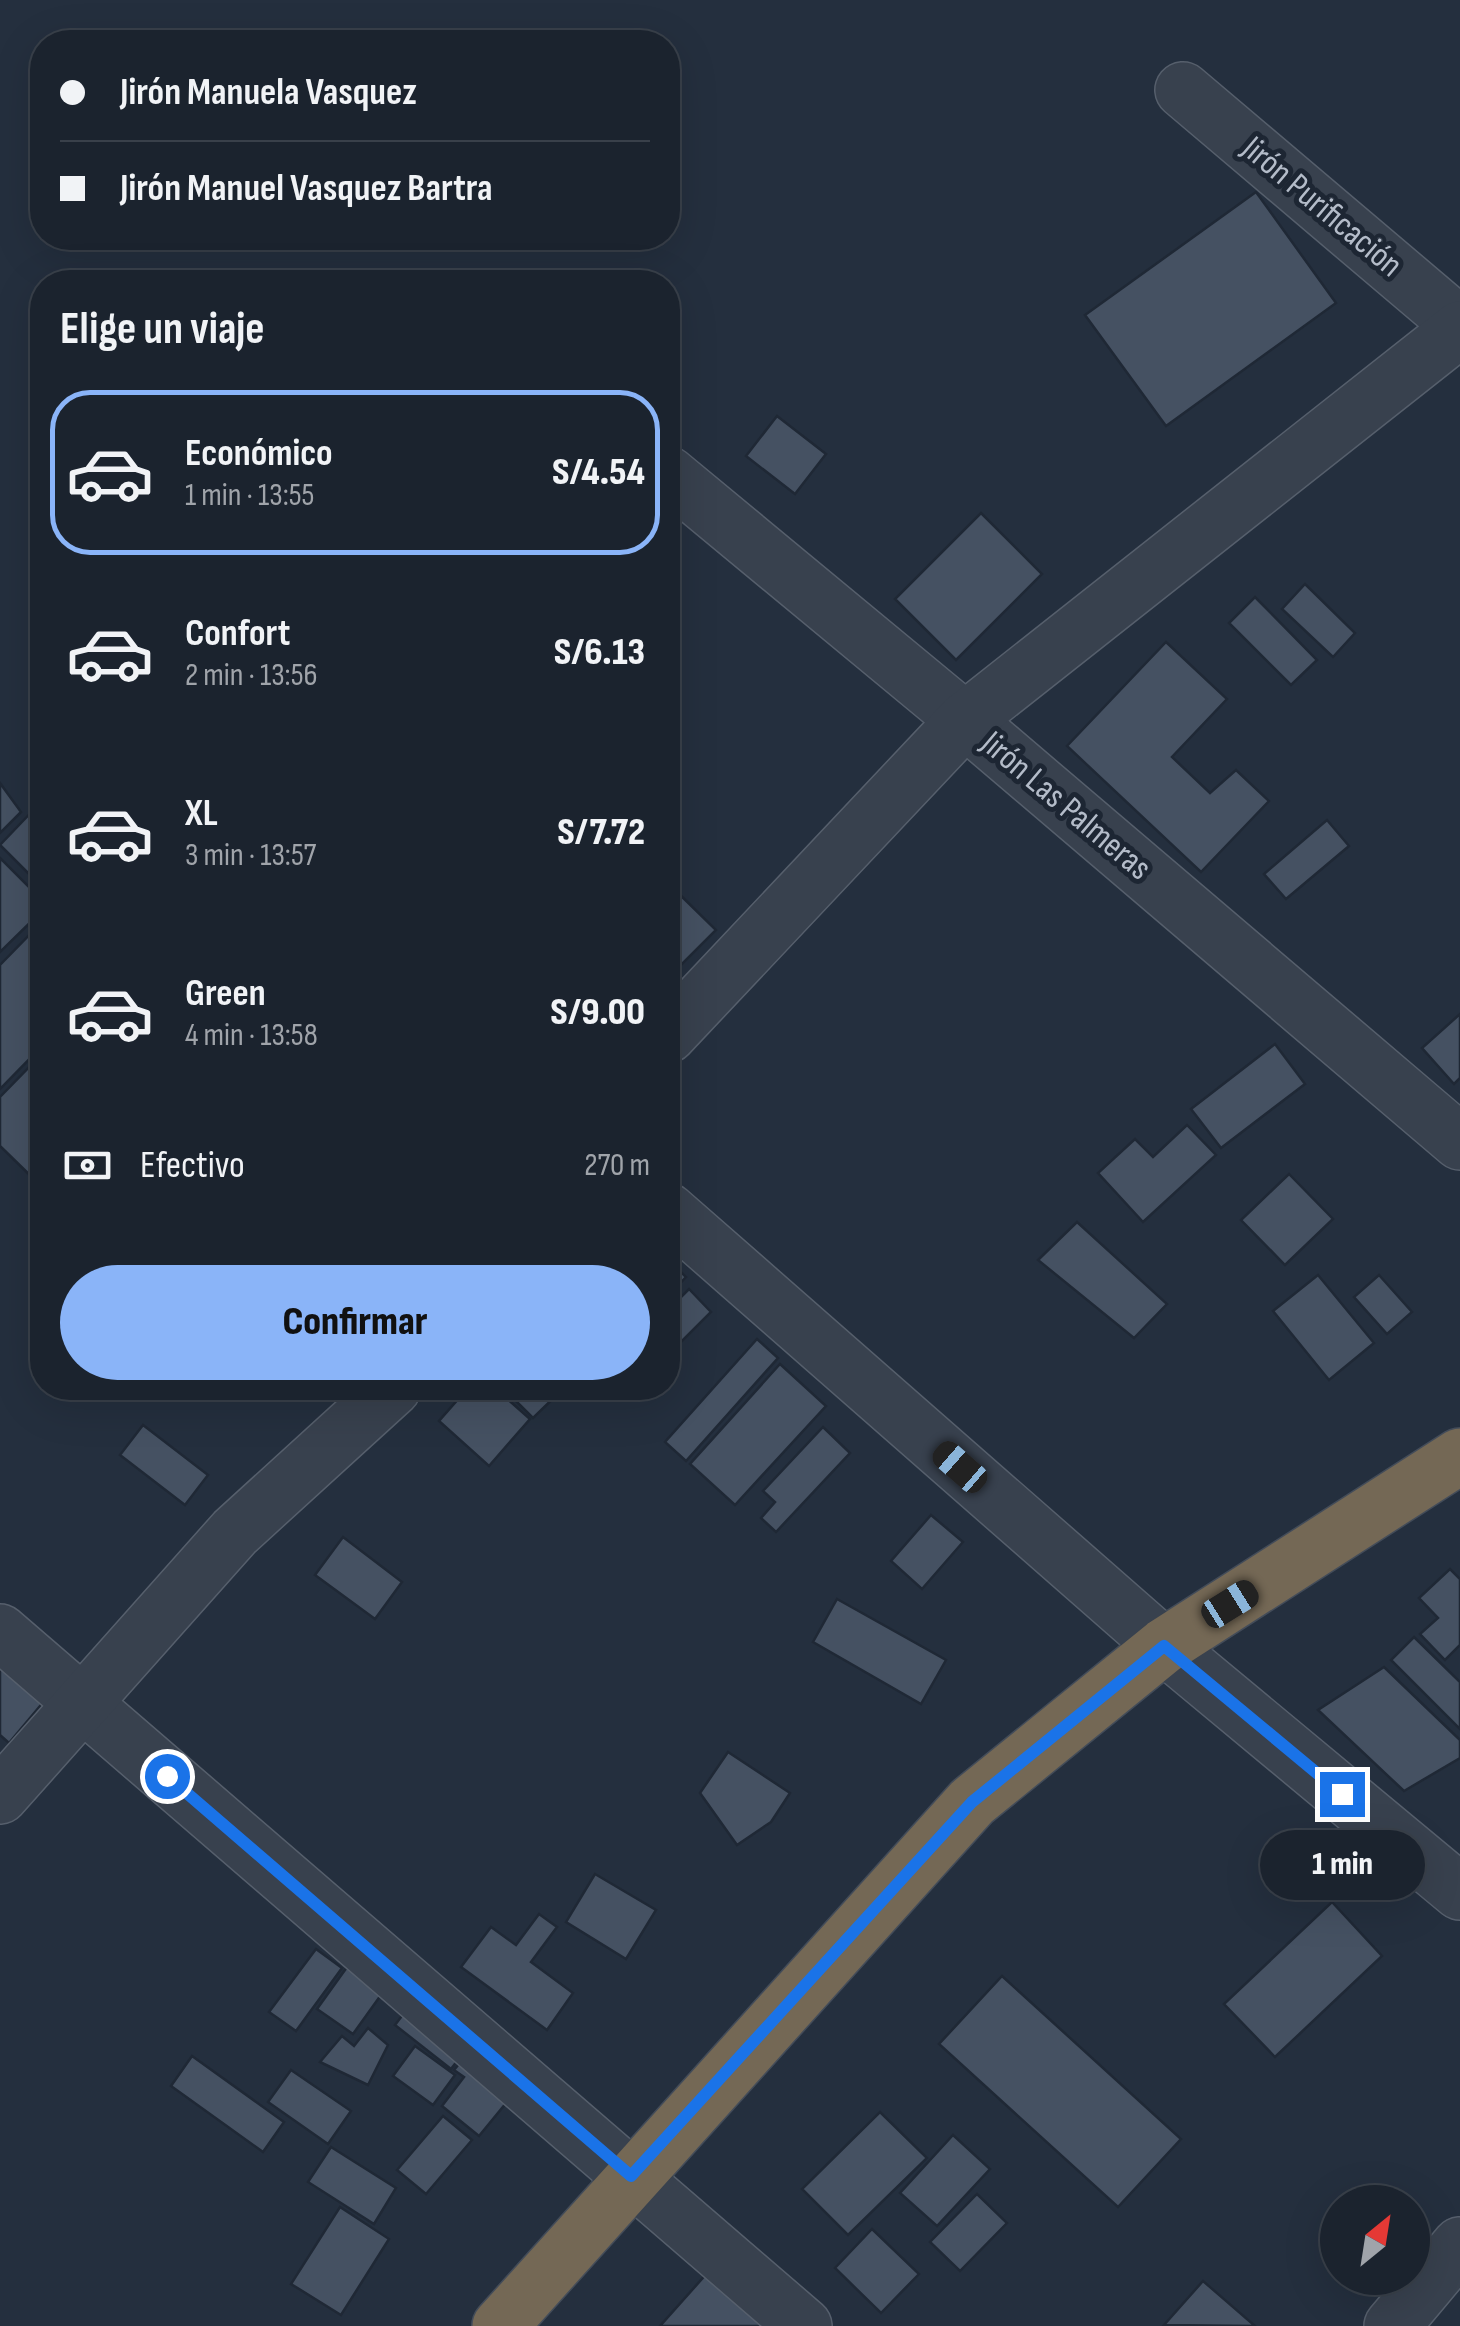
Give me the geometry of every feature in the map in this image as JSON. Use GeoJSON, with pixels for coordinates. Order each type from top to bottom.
{"type":"FeatureCollection","features":[{"type":"Feature","properties":{"kind":"highway"},"geometry":{"type":"LineString","coordinates":[[500,2326],[631,2176],[972,1802],[1164,1646],[1460,1456]]}},
{"type":"Feature","properties":{"kind":"street","name":"Jirón Purificación"},"geometry":{"type":"LineString","coordinates":[[1183,90],[1460,327]]}},
{"type":"Feature","properties":{"kind":"street"},"geometry":{"type":"LineString","coordinates":[[680,1022],[965,720],[1460,327]]}},
{"type":"Feature","properties":{"kind":"street","name":"Jirón Las Palmeras"},"geometry":{"type":"LineString","coordinates":[[680,484],[965,720],[1460,1142]]}},
{"type":"Feature","properties":{"kind":"street"},"geometry":{"type":"LineString","coordinates":[[680,1222],[1164,1646],[1460,1892]]}},
{"type":"Feature","properties":{"kind":"street"},"geometry":{"type":"LineString","coordinates":[[0,1796],[80,1701],[235,1532],[380,1400]]}},
{"type":"Feature","properties":{"kind":"street"},"geometry":{"type":"LineString","coordinates":[[0,1632],[804,2326]]}},
{"type":"Feature","properties":{"kind":"street"},"geometry":{"type":"LineString","coordinates":[[1392,2326],[1460,2246]]}},
{"type":"Feature","properties":{"kind":"building"},"geometry":{"type":"Polygon","coordinates":[[[1256,192],[1336,303],[1166,426],[1085,315],[1256,192]]]}},
{"type":"Feature","properties":{"kind":"building"},"geometry":{"type":"Polygon","coordinates":[[[777,416],[826,454],[795,494],[746,456],[777,416]]]}},
{"type":"Feature","properties":{"kind":"building"},"geometry":{"type":"Polygon","coordinates":[[[981,513],[1042,574],[956,660],[895,599],[981,513]]]}},
{"type":"Feature","properties":{"kind":"building"},"geometry":{"type":"Polygon","coordinates":[[[1305,584],[1355,633],[1333,657],[1282,609],[1305,584]]]}},
{"type":"Feature","properties":{"kind":"building"},"geometry":{"type":"Polygon","coordinates":[[[1255,597],[1317,660],[1291,685],[1229,623],[1255,597]]]}},
{"type":"Feature","properties":{"kind":"building"},"geometry":{"type":"Polygon","coordinates":[[[1166,642],[1227,699],[1172,757],[1210,793],[1236,770],[1269,801],[1201,872],[1067,746],[1166,642]]]}},
{"type":"Feature","properties":{"kind":"building"},"geometry":{"type":"Polygon","coordinates":[[[0,783],[21,812],[0,833],[0,783]]]}},
{"type":"Feature","properties":{"kind":"building"},"geometry":{"type":"Polygon","coordinates":[[[30,814],[30,875],[0,845],[30,814]]]}},
{"type":"Feature","properties":{"kind":"building"},"geometry":{"type":"Polygon","coordinates":[[[1327,820],[1349,846],[1286,899],[1264,874],[1327,820]]]}},
{"type":"Feature","properties":{"kind":"building"},"geometry":{"type":"Polygon","coordinates":[[[0,858],[30,888],[30,923],[0,952],[0,858]]]}},
{"type":"Feature","properties":{"kind":"building"},"geometry":{"type":"Polygon","coordinates":[[[680,895],[716,930],[680,966],[680,895]]]}},
{"type":"Feature","properties":{"kind":"building"},"geometry":{"type":"Polygon","coordinates":[[[30,934],[30,1058],[0,1089],[0,965],[30,934]]]}},
{"type":"Feature","properties":{"kind":"building"},"geometry":{"type":"Polygon","coordinates":[[[1460,1014],[1460,1078],[1454,1084],[1422,1048],[1460,1014]]]}},
{"type":"Feature","properties":{"kind":"building"},"geometry":{"type":"Polygon","coordinates":[[[1275,1044],[1305,1084],[1221,1148],[1191,1109],[1275,1044]]]}},
{"type":"Feature","properties":{"kind":"building"},"geometry":{"type":"Polygon","coordinates":[[[30,1066],[30,1175],[0,1146],[0,1097],[30,1066]]]}},
{"type":"Feature","properties":{"kind":"building"},"geometry":{"type":"Polygon","coordinates":[[[1187,1125],[1216,1155],[1143,1222],[1098,1173],[1135,1139],[1153,1157],[1187,1125]]]}},
{"type":"Feature","properties":{"kind":"building"},"geometry":{"type":"Polygon","coordinates":[[[1289,1174],[1333,1219],[1285,1265],[1241,1220],[1289,1174]]]}},
{"type":"Feature","properties":{"kind":"building"},"geometry":{"type":"Polygon","coordinates":[[[1077,1222],[1167,1304],[1134,1338],[1038,1260],[1077,1222]]]}},
{"type":"Feature","properties":{"kind":"building"},"geometry":{"type":"Polygon","coordinates":[[[1318,1275],[1374,1343],[1329,1380],[1273,1311],[1318,1275]]]}},
{"type":"Feature","properties":{"kind":"building"},"geometry":{"type":"Polygon","coordinates":[[[1379,1275],[1412,1312],[1387,1334],[1354,1297],[1379,1275]]]}},
{"type":"Feature","properties":{"kind":"building"},"geometry":{"type":"Polygon","coordinates":[[[689,1289],[711,1312],[680,1343],[680,1298],[689,1289]]]}},
{"type":"Feature","properties":{"kind":"building"},"geometry":{"type":"Polygon","coordinates":[[[757,1339],[778,1358],[686,1461],[665,1442],[757,1339]]]}},
{"type":"Feature","properties":{"kind":"building"},"geometry":{"type":"Polygon","coordinates":[[[780,1364],[826,1406],[735,1505],[690,1464],[780,1364]]]}},
{"type":"Feature","properties":{"kind":"building"},"geometry":{"type":"Polygon","coordinates":[[[457,1400],[509,1400],[530,1419],[489,1466],[439,1421],[457,1400]]]}},
{"type":"Feature","properties":{"kind":"building"},"geometry":{"type":"Polygon","coordinates":[[[515,1400],[552,1400],[533,1418],[515,1400]]]}},
{"type":"Feature","properties":{"kind":"building"},"geometry":{"type":"Polygon","coordinates":[[[143,1425],[208,1475],[185,1505],[120,1455],[143,1425]]]}},
{"type":"Feature","properties":{"kind":"building"},"geometry":{"type":"Polygon","coordinates":[[[823,1427],[850,1453],[776,1532],[761,1518],[775,1502],[763,1491],[823,1427]]]}},
{"type":"Feature","properties":{"kind":"building"},"geometry":{"type":"Polygon","coordinates":[[[931,1515],[963,1542],[922,1589],[891,1561],[931,1515]]]}},
{"type":"Feature","properties":{"kind":"building"},"geometry":{"type":"Polygon","coordinates":[[[343,1537],[402,1582],[375,1619],[315,1575],[343,1537]]]}},
{"type":"Feature","properties":{"kind":"building"},"geometry":{"type":"Polygon","coordinates":[[[1450,1569],[1460,1579],[1460,1645],[1445,1660],[1420,1634],[1438,1618],[1419,1598],[1450,1569]]]}},
{"type":"Feature","properties":{"kind":"building"},"geometry":{"type":"Polygon","coordinates":[[[837,1599],[946,1660],[921,1704],[813,1642],[837,1599]]]}},
{"type":"Feature","properties":{"kind":"building"},"geometry":{"type":"Polygon","coordinates":[[[1414,1637],[1460,1682],[1460,1729],[1391,1660],[1414,1637]]]}},
{"type":"Feature","properties":{"kind":"building"},"geometry":{"type":"Polygon","coordinates":[[[0,1663],[45,1700],[9,1743],[0,1735],[0,1663]]]}},
{"type":"Feature","properties":{"kind":"building"},"geometry":{"type":"Polygon","coordinates":[[[1384,1667],[1460,1740],[1460,1758],[1404,1791],[1318,1710],[1384,1667]]]}},
{"type":"Feature","properties":{"kind":"building"},"geometry":{"type":"Polygon","coordinates":[[[728,1752],[790,1793],[771,1822],[737,1845],[700,1793],[728,1752]]]}},
{"type":"Feature","properties":{"kind":"building"},"geometry":{"type":"Polygon","coordinates":[[[595,1874],[656,1910],[626,1959],[566,1922],[595,1874]]]}},
{"type":"Feature","properties":{"kind":"building"},"geometry":{"type":"Polygon","coordinates":[[[1332,1902],[1382,1956],[1275,2057],[1224,2004],[1332,1902]]]}},
{"type":"Feature","properties":{"kind":"building"},"geometry":{"type":"Polygon","coordinates":[[[539,1914],[557,1927],[531,1962],[573,1993],[547,2030],[461,1967],[491,1927],[516,1945],[539,1914]]]}},
{"type":"Feature","properties":{"kind":"building"},"geometry":{"type":"Polygon","coordinates":[[[316,1949],[342,1968],[296,2031],[269,2012],[316,1949]]]}},
{"type":"Feature","properties":{"kind":"building"},"geometry":{"type":"Polygon","coordinates":[[[355,1956],[391,1981],[353,2034],[317,2009],[355,1956]]]}},
{"type":"Feature","properties":{"kind":"building"},"geometry":{"type":"Polygon","coordinates":[[[1002,1976],[1181,2139],[1118,2207],[939,2044],[1002,1976]]]}},
{"type":"Feature","properties":{"kind":"building"},"geometry":{"type":"Polygon","coordinates":[[[411,2004],[467,2048],[451,2069],[395,2025],[411,2004]]]}},
{"type":"Feature","properties":{"kind":"building"},"geometry":{"type":"Polygon","coordinates":[[[368,2028],[388,2045],[368,2085],[320,2062],[342,2036],[354,2046],[368,2028]]]}},
{"type":"Feature","properties":{"kind":"building"},"geometry":{"type":"Polygon","coordinates":[[[415,2046],[455,2075],[433,2105],[393,2076],[415,2046]]]}},
{"type":"Feature","properties":{"kind":"building"},"geometry":{"type":"Polygon","coordinates":[[[468,2053],[516,2091],[479,2136],[442,2106],[464,2077],[454,2070],[468,2053]]]}},
{"type":"Feature","properties":{"kind":"building"},"geometry":{"type":"Polygon","coordinates":[[[192,2056],[284,2122],[263,2152],[171,2086],[192,2056]]]}},
{"type":"Feature","properties":{"kind":"building"},"geometry":{"type":"Polygon","coordinates":[[[291,2070],[351,2111],[328,2144],[268,2102],[291,2070]]]}},
{"type":"Feature","properties":{"kind":"building"},"geometry":{"type":"Polygon","coordinates":[[[880,2112],[927,2158],[848,2235],[802,2189],[880,2112]]]}},
{"type":"Feature","properties":{"kind":"building"},"geometry":{"type":"Polygon","coordinates":[[[443,2116],[472,2140],[426,2194],[397,2170],[443,2116]]]}},
{"type":"Feature","properties":{"kind":"building"},"geometry":{"type":"Polygon","coordinates":[[[953,2135],[990,2169],[937,2226],[900,2193],[953,2135]]]}},
{"type":"Feature","properties":{"kind":"building"},"geometry":{"type":"Polygon","coordinates":[[[331,2147],[396,2188],[374,2224],[308,2182],[331,2147]]]}},
{"type":"Feature","properties":{"kind":"building"},"geometry":{"type":"Polygon","coordinates":[[[977,2194],[1007,2223],[960,2271],[930,2242],[977,2194]]]}},
{"type":"Feature","properties":{"kind":"building"},"geometry":{"type":"Polygon","coordinates":[[[340,2207],[389,2239],[341,2315],[291,2284],[340,2207]]]}},
{"type":"Feature","properties":{"kind":"building"},"geometry":{"type":"Polygon","coordinates":[[[872,2229],[919,2274],[881,2313],[835,2268],[872,2229]]]}},
{"type":"Feature","properties":{"kind":"building"},"geometry":{"type":"Polygon","coordinates":[[[709,2271],[772,2326],[660,2326],[709,2271]]]}},
{"type":"Feature","properties":{"kind":"building"},"geometry":{"type":"Polygon","coordinates":[[[1203,2281],[1255,2326],[1164,2325],[1203,2281]]]}},
{"type":"Feature","properties":{"kind":"route"},"geometry":{"type":"LineString","coordinates":[[167,1776],[631,2176],[972,1802],[1164,1646],[1342,1794]]}}]}
